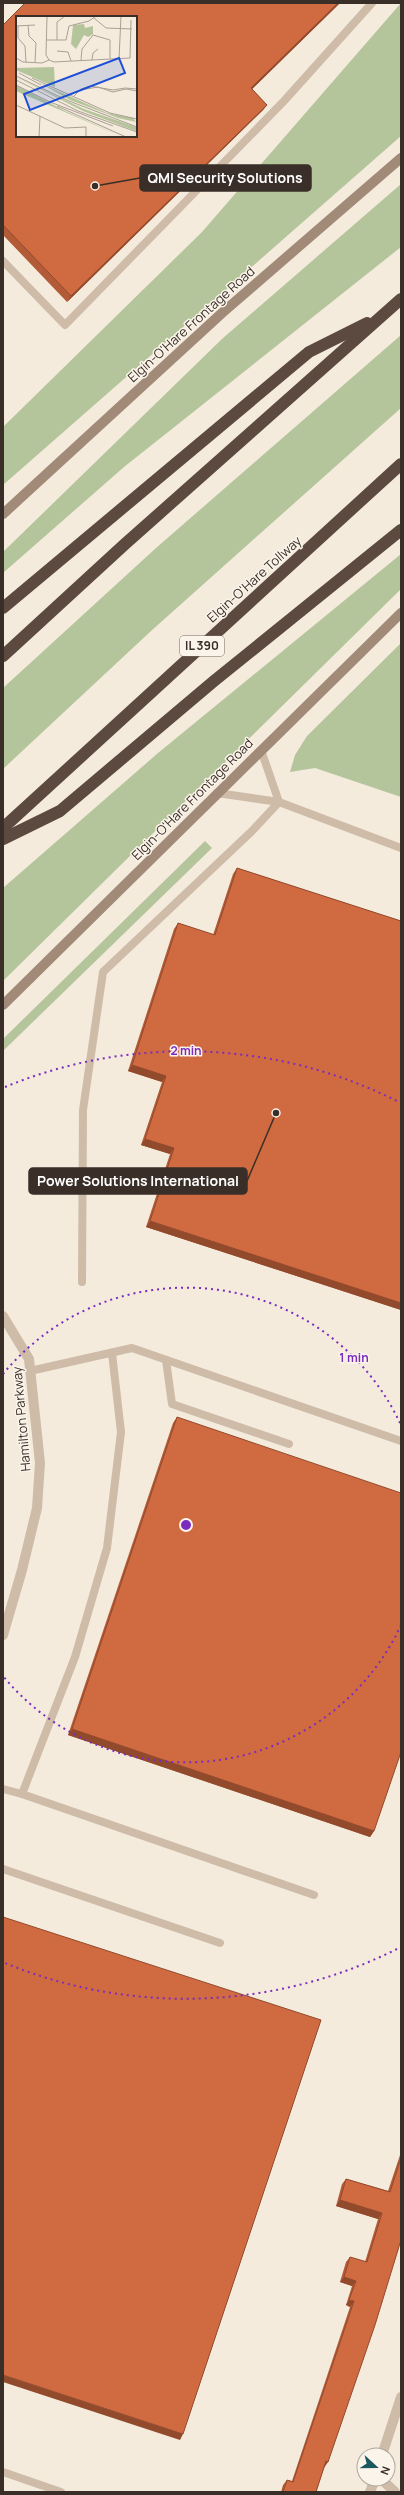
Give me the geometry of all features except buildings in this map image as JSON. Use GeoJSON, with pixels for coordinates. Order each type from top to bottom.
{"type":"FeatureCollection","features":[{"type":"Feature","properties":{"kind":"highway"},"geometry":{"type":"LineString","coordinates":[[3,656],[125,544],[401,299]]}},
{"type":"Feature","properties":{"kind":"highway"},"geometry":{"type":"LineString","coordinates":[[3,608],[308,352],[382,316]]}},
{"type":"Feature","properties":{"kind":"highway","name":"Elgin-O'Hare Tollway"},"geometry":{"type":"LineString","coordinates":[[3,828],[401,464]]}},
{"type":"Feature","properties":{"kind":"highway"},"geometry":{"type":"LineString","coordinates":[[3,839],[60,811],[214,681],[401,530]]}},
{"type":"Feature","properties":{"kind":"main road","name":"Elgin-O'Hare Frontage Road"},"geometry":{"type":"LineString","coordinates":[[3,514],[222,313],[401,158]]}},
{"type":"Feature","properties":{"kind":"main road","name":"Elgin-O'Hare Frontage Road"},"geometry":{"type":"LineString","coordinates":[[3,1005],[401,612]]}},
{"type":"Feature","properties":{"kind":"street","name":"Hamilton Parkway"},"geometry":{"type":"LineString","coordinates":[[3,1635],[5,1618],[37,1508],[40,1463],[29,1359],[4,1322]]}},
{"type":"Feature","properties":{"kind":"street"},"geometry":{"type":"LineString","coordinates":[[385,2447],[401,2397]]}},
{"type":"Feature","properties":{"kind":"lane"},"geometry":{"type":"LineString","coordinates":[[3,261],[65,325],[284,101],[372,3]]}},
{"type":"Feature","properties":{"kind":"lane"},"geometry":{"type":"LineString","coordinates":[[261,750],[279,802]]}},
{"type":"Feature","properties":{"kind":"lane"},"geometry":{"type":"LineString","coordinates":[[217,793],[279,802],[401,848]]}},
{"type":"Feature","properties":{"kind":"lane"},"geometry":{"type":"LineString","coordinates":[[82,1282],[83,1110],[103,972],[252,831],[279,802]]}},
{"type":"Feature","properties":{"kind":"lane"},"geometry":{"type":"LineString","coordinates":[[30,1371],[132,1348],[401,1441]]}},
{"type":"Feature","properties":{"kind":"lane"},"geometry":{"type":"LineString","coordinates":[[22,1794],[75,1657],[107,1548],[121,1432],[112,1353]]}},
{"type":"Feature","properties":{"kind":"lane"},"geometry":{"type":"LineString","coordinates":[[166,1360],[172,1404],[289,1444]]}},
{"type":"Feature","properties":{"kind":"lane"},"geometry":{"type":"LineString","coordinates":[[3,1789],[22,1794],[314,1895]]}},
{"type":"Feature","properties":{"kind":"lane"},"geometry":{"type":"LineString","coordinates":[[3,1869],[220,1943]]}},
{"type":"Feature","properties":{"kind":"lane"},"geometry":{"type":"LineString","coordinates":[[3,2472],[61,2492]]}},
{"type":"Feature","properties":{"kind":"green space"},"geometry":{"type":"Polygon","coordinates":[[[401,3],[401,136],[3,485],[3,427],[202,232],[401,3]]]}},
{"type":"Feature","properties":{"kind":"green space"},"geometry":{"type":"Polygon","coordinates":[[[401,184],[401,247],[124,467],[3,573],[3,552],[223,338],[401,184]]]}},
{"type":"Feature","properties":{"kind":"green space"},"geometry":{"type":"Polygon","coordinates":[[[401,335],[401,408],[151,631],[3,769],[3,688],[156,548],[401,335]]]}},
{"type":"Feature","properties":{"kind":"green space"},"geometry":{"type":"Polygon","coordinates":[[[401,554],[401,589],[3,981],[3,888],[158,753],[401,554]]]}},
{"type":"Feature","properties":{"kind":"green space"},"geometry":{"type":"Polygon","coordinates":[[[401,643],[401,797],[315,768],[290,772],[295,755],[307,736],[401,643]]]}},
{"type":"Feature","properties":{"kind":"green space"},"geometry":{"type":"Polygon","coordinates":[[[205,841],[212,848],[3,1051],[3,1039],[205,841]]]}},
{"type":"Feature","properties":{"kind":"place","name":"QMI Security Solutions"},"geometry":{"type":"Point","coordinates":[95,186]}},
{"type":"Feature","properties":{"kind":"place","name":"Power Solutions International"},"geometry":{"type":"Point","coordinates":[276,1113]}}]}
